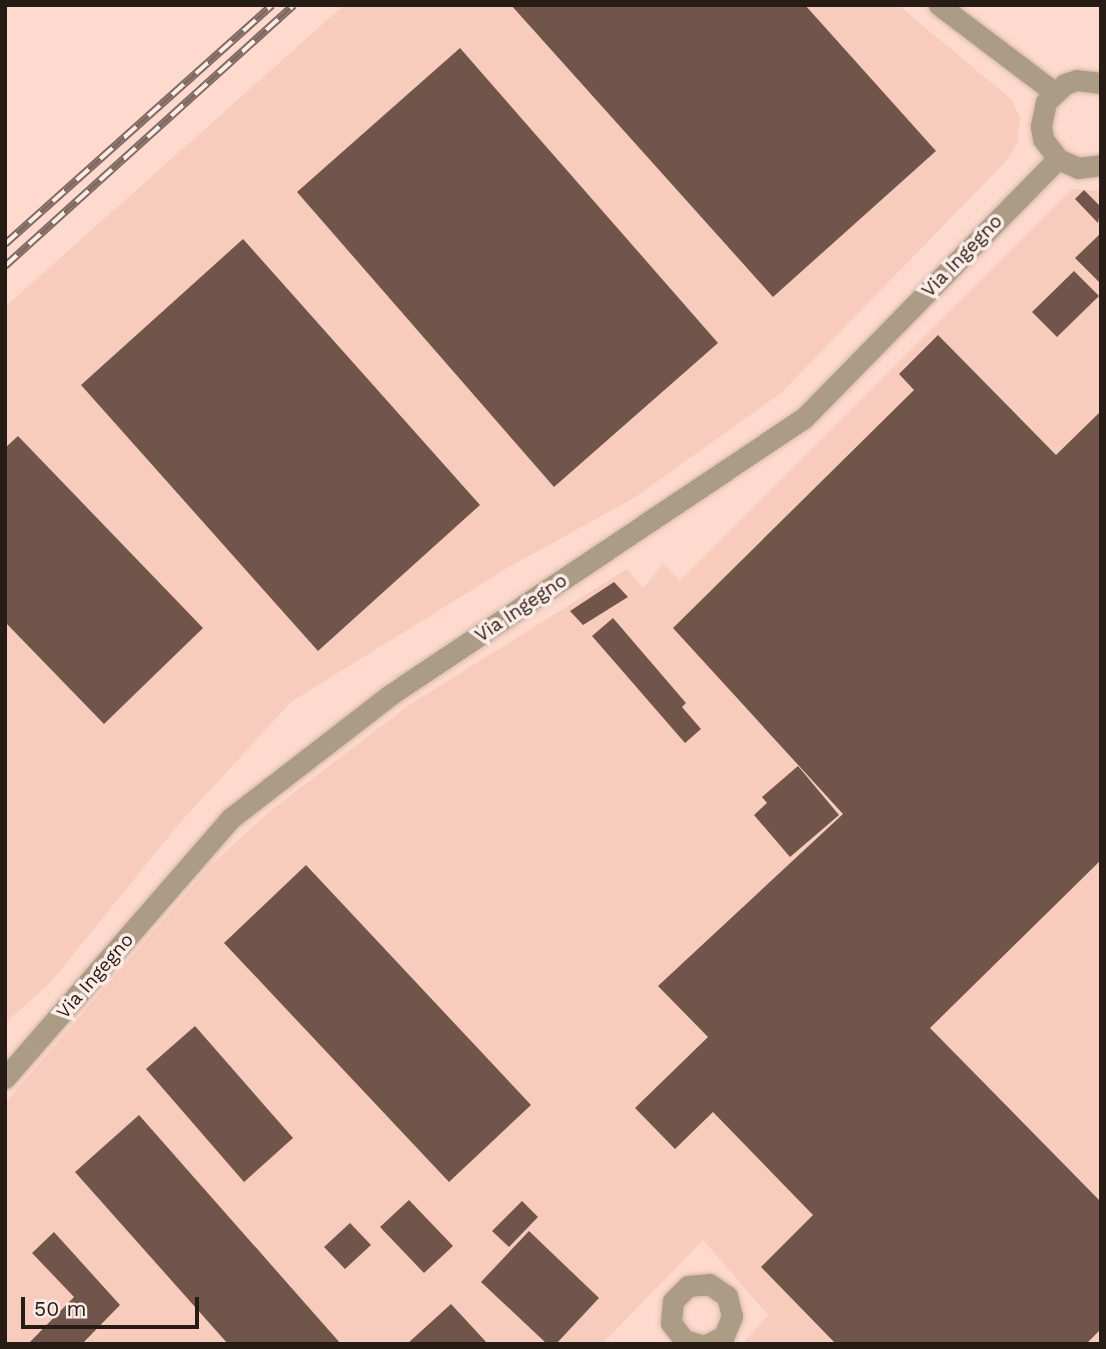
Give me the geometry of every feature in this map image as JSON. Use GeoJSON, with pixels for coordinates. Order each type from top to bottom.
{"type":"FeatureCollection","features":[{"type":"Feature","properties":{"kind":"street"},"geometry":{"type":"LineString","coordinates":[[939,5],[1054,92]]}},
{"type":"Feature","properties":{"kind":"street"},"geometry":{"type":"LineString","coordinates":[[1101,83],[1077,80],[1054,92],[1046,102],[1041,126],[1043,139],[1058,159],[1078,168],[1101,165]]}},
{"type":"Feature","properties":{"kind":"street","name":"Via Ingegno"},"geometry":{"type":"LineString","coordinates":[[5,1079],[231,818],[390,695],[803,419],[1058,159]]}},
{"type":"Feature","properties":{"kind":"street"},"geometry":{"type":"LineString","coordinates":[[688,1343],[671,1323],[673,1301],[688,1286],[709,1284],[727,1296],[732,1317],[724,1336],[708,1344]]}},
{"type":"Feature","properties":{"kind":"shaded area"},"geometry":{"type":"Polygon","coordinates":[[[344,5],[898,5],[1011,99],[1020,117],[1018,141],[1007,160],[781,393],[634,498],[509,567],[291,702],[178,825],[51,982],[5,1023],[5,307],[344,5]]]}},
{"type":"Feature","properties":{"kind":"shaded area"},"geometry":{"type":"Polygon","coordinates":[[[1072,189],[1101,191],[1101,1344],[742,1344],[768,1315],[703,1240],[602,1344],[5,1344],[5,1103],[210,866],[270,811],[409,705],[627,569],[643,588],[663,564],[680,580],[1072,189]]]}},
{"type":"Feature","properties":{"kind":"building"},"geometry":{"type":"Polygon","coordinates":[[[511,5],[805,5],[936,151],[773,297],[511,5]]]}},
{"type":"Feature","properties":{"kind":"building"},"geometry":{"type":"Polygon","coordinates":[[[460,48],[718,343],[554,487],[297,192],[460,48]]]}},
{"type":"Feature","properties":{"kind":"building"},"geometry":{"type":"Polygon","coordinates":[[[1084,190],[1101,207],[1098,223],[1075,199],[1084,190]]]}},
{"type":"Feature","properties":{"kind":"building"},"geometry":{"type":"Polygon","coordinates":[[[1101,233],[1101,284],[1075,258],[1101,233]]]}},
{"type":"Feature","properties":{"kind":"building"},"geometry":{"type":"Polygon","coordinates":[[[243,239],[480,505],[318,651],[81,385],[243,239]]]}},
{"type":"Feature","properties":{"kind":"building"},"geometry":{"type":"Polygon","coordinates":[[[1074,271],[1099,296],[1057,337],[1032,312],[1074,271]]]}},
{"type":"Feature","properties":{"kind":"building"},"geometry":{"type":"Polygon","coordinates":[[[938,335],[1056,455],[1101,411],[1101,860],[930,1028],[1101,1202],[1101,1329],[1086,1344],[836,1344],[761,1267],[813,1215],[713,1112],[675,1149],[635,1108],[708,1037],[658,986],[843,814],[673,628],[914,390],[899,374],[938,335]]]}},
{"type":"Feature","properties":{"kind":"building"},"geometry":{"type":"Polygon","coordinates":[[[18,436],[203,628],[104,724],[5,622],[5,448],[18,436]]]}},
{"type":"Feature","properties":{"kind":"building"},"geometry":{"type":"Polygon","coordinates":[[[614,582],[628,597],[583,625],[570,611],[614,582]]]}},
{"type":"Feature","properties":{"kind":"building"},"geometry":{"type":"Polygon","coordinates":[[[613,618],[686,703],[682,707],[701,729],[685,743],[592,636],[613,618]]]}},
{"type":"Feature","properties":{"kind":"building"},"geometry":{"type":"Polygon","coordinates":[[[798,766],[839,815],[790,857],[754,815],[767,803],[762,797],[798,766]]]}},
{"type":"Feature","properties":{"kind":"building"},"geometry":{"type":"Polygon","coordinates":[[[306,865],[531,1105],[449,1182],[224,943],[306,865]]]}},
{"type":"Feature","properties":{"kind":"building"},"geometry":{"type":"Polygon","coordinates":[[[195,1026],[293,1138],[244,1182],[146,1069],[195,1026]]]}},
{"type":"Feature","properties":{"kind":"building"},"geometry":{"type":"Polygon","coordinates":[[[139,1115],[341,1344],[228,1344],[75,1172],[139,1115]]]}},
{"type":"Feature","properties":{"kind":"building"},"geometry":{"type":"Polygon","coordinates":[[[409,1200],[453,1246],[424,1273],[380,1227],[409,1200]]]}},
{"type":"Feature","properties":{"kind":"building"},"geometry":{"type":"Polygon","coordinates":[[[522,1201],[538,1217],[509,1247],[492,1231],[522,1201]]]}},
{"type":"Feature","properties":{"kind":"building"},"geometry":{"type":"Polygon","coordinates":[[[350,1223],[371,1245],[345,1269],[324,1247],[350,1223]]]}},
{"type":"Feature","properties":{"kind":"building"},"geometry":{"type":"Polygon","coordinates":[[[529,1231],[599,1298],[556,1344],[547,1344],[481,1282],[529,1231]]]}},
{"type":"Feature","properties":{"kind":"building"},"geometry":{"type":"Polygon","coordinates":[[[54,1232],[120,1305],[82,1344],[28,1344],[74,1297],[32,1253],[54,1232]]]}},
{"type":"Feature","properties":{"kind":"building"},"geometry":{"type":"Polygon","coordinates":[[[451,1304],[488,1344],[407,1344],[451,1304]]]}},
{"type":"Feature","properties":{"kind":"railway"},"geometry":{"type":"LineString","coordinates":[[5,244],[272,5]]}},
{"type":"Feature","properties":{"kind":"railway"},"geometry":{"type":"LineString","coordinates":[[5,266],[294,5]]}}]}
